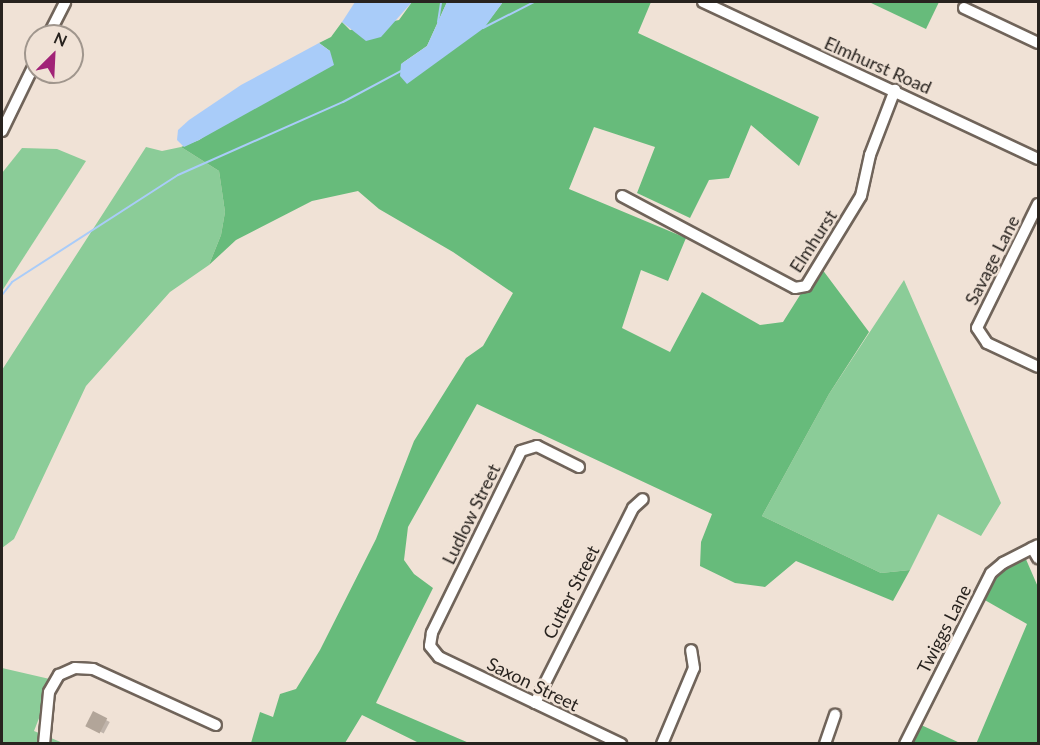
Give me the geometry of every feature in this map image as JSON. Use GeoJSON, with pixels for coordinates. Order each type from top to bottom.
{"type":"FeatureCollection","features":[{"type":"Feature","properties":{"kind":"street"},"geometry":{"type":"LineString","coordinates":[[54,24],[65,2]]}},
{"type":"Feature","properties":{"kind":"street","name":"Elmhurst Road"},"geometry":{"type":"LineString","coordinates":[[703,2],[1038,159]]}},
{"type":"Feature","properties":{"kind":"street"},"geometry":{"type":"LineString","coordinates":[[964,8],[1038,43]]}},
{"type":"Feature","properties":{"kind":"street"},"geometry":{"type":"LineString","coordinates":[[2,131],[25,84]]}},
{"type":"Feature","properties":{"kind":"street","name":"Elmhurst"},"geometry":{"type":"LineString","coordinates":[[622,196],[795,288],[806,286],[861,196],[870,155],[895,90]]}},
{"type":"Feature","properties":{"kind":"street","name":"Savage Lane"},"geometry":{"type":"LineString","coordinates":[[1038,204],[977,328],[987,343],[1038,367]]}},
{"type":"Feature","properties":{"kind":"street","name":"Ludlow Street"},"geometry":{"type":"LineString","coordinates":[[432,651],[432,633],[521,451],[537,446],[579,467]]}},
{"type":"Feature","properties":{"kind":"street","name":"Cutter Street"},"geometry":{"type":"LineString","coordinates":[[535,703],[633,508],[643,499]]}},
{"type":"Feature","properties":{"kind":"street"},"geometry":{"type":"LineString","coordinates":[[1035,546],[1038,558]]}},
{"type":"Feature","properties":{"kind":"street","name":"Twiggs Lane"},"geometry":{"type":"LineString","coordinates":[[904,744],[991,573],[1035,546]]}},
{"type":"Feature","properties":{"kind":"street"},"geometry":{"type":"LineString","coordinates":[[662,744],[694,668],[691,650]]}},
{"type":"Feature","properties":{"kind":"street","name":"Saxon Street"},"geometry":{"type":"LineString","coordinates":[[432,651],[621,744]]}},
{"type":"Feature","properties":{"kind":"street"},"geometry":{"type":"LineString","coordinates":[[44,744],[49,692],[60,675],[75,668],[93,669],[216,726]]}},
{"type":"Feature","properties":{"kind":"street"},"geometry":{"type":"LineString","coordinates":[[825,744],[835,715]]}},
{"type":"Feature","properties":{"kind":"green space"},"geometry":{"type":"Polygon","coordinates":[[[412,2],[447,2],[427,46],[401,64],[483,28],[503,2],[651,2],[638,33],[819,117],[799,166],[751,125],[729,178],[709,180],[690,218],[637,193],[655,147],[594,127],[569,189],[686,238],[668,281],[641,270],[622,328],[670,352],[702,292],[760,325],[783,322],[819,265],[869,332],[829,394],[762,516],[881,573],[910,570],[893,601],[796,561],[765,587],[735,583],[700,566],[701,542],[712,514],[477,404],[408,527],[404,560],[414,574],[433,588],[376,703],[469,743],[419,743],[362,715],[345,743],[251,743],[260,712],[273,717],[280,694],[296,689],[320,650],[376,539],[414,441],[466,358],[483,346],[513,293],[453,252],[379,209],[358,191],[312,201],[236,240],[209,265],[221,235],[225,212],[219,171],[181,147],[199,140],[330,51],[319,43],[331,37],[342,22],[350,30],[399,20],[412,2]]]}},
{"type":"Feature","properties":{"kind":"green space"},"geometry":{"type":"Polygon","coordinates":[[[869,2],[939,2],[926,29],[869,2]]]}},
{"type":"Feature","properties":{"kind":"green space"},"geometry":{"type":"Polygon","coordinates":[[[146,147],[162,151],[181,147],[219,171],[225,212],[221,235],[209,265],[170,292],[86,386],[14,539],[2,548],[2,370],[146,147]]]}},
{"type":"Feature","properties":{"kind":"green space"},"geometry":{"type":"Polygon","coordinates":[[[22,148],[57,149],[86,161],[2,291],[2,173],[22,148]]]}},
{"type":"Feature","properties":{"kind":"green space"},"geometry":{"type":"Polygon","coordinates":[[[904,280],[1001,503],[981,536],[938,514],[910,570],[881,573],[762,516],[829,394],[904,280]]]}},
{"type":"Feature","properties":{"kind":"green space"},"geometry":{"type":"Polygon","coordinates":[[[1025,557],[1038,587],[1038,743],[976,744],[1027,624],[983,599],[999,571],[1025,557]]]}},
{"type":"Feature","properties":{"kind":"green space"},"geometry":{"type":"Polygon","coordinates":[[[2,668],[54,680],[34,731],[63,743],[2,744],[2,668]]]}},
{"type":"Feature","properties":{"kind":"green space"},"geometry":{"type":"Polygon","coordinates":[[[919,724],[960,743],[910,744],[919,724]]]}},
{"type":"Feature","properties":{"kind":"water"},"geometry":{"type":"Polygon","coordinates":[[[355,2],[412,2],[381,37],[366,41],[342,22],[355,2]]]}},
{"type":"Feature","properties":{"kind":"water"},"geometry":{"type":"Polygon","coordinates":[[[447,2],[503,2],[484,28],[407,84],[400,76],[401,64],[427,46],[447,2]]]}},
{"type":"Feature","properties":{"kind":"water"},"geometry":{"type":"Polygon","coordinates":[[[319,43],[330,51],[334,65],[199,140],[184,147],[177,140],[178,130],[189,120],[241,85],[319,43]]]}},
{"type":"Feature","properties":{"kind":"building"},"geometry":{"type":"Polygon","coordinates":[[[93,711],[107,718],[100,733],[85,726],[93,711]]]}},
{"type":"Feature","properties":{"kind":"waterway"},"geometry":{"type":"LineString","coordinates":[[438,22],[441,2]]}},
{"type":"Feature","properties":{"kind":"waterway"},"geometry":{"type":"LineString","coordinates":[[483,28],[534,2]]}},
{"type":"Feature","properties":{"kind":"waterway"},"geometry":{"type":"LineString","coordinates":[[2,295],[12,282],[178,175],[343,102],[401,71]]}}]}
